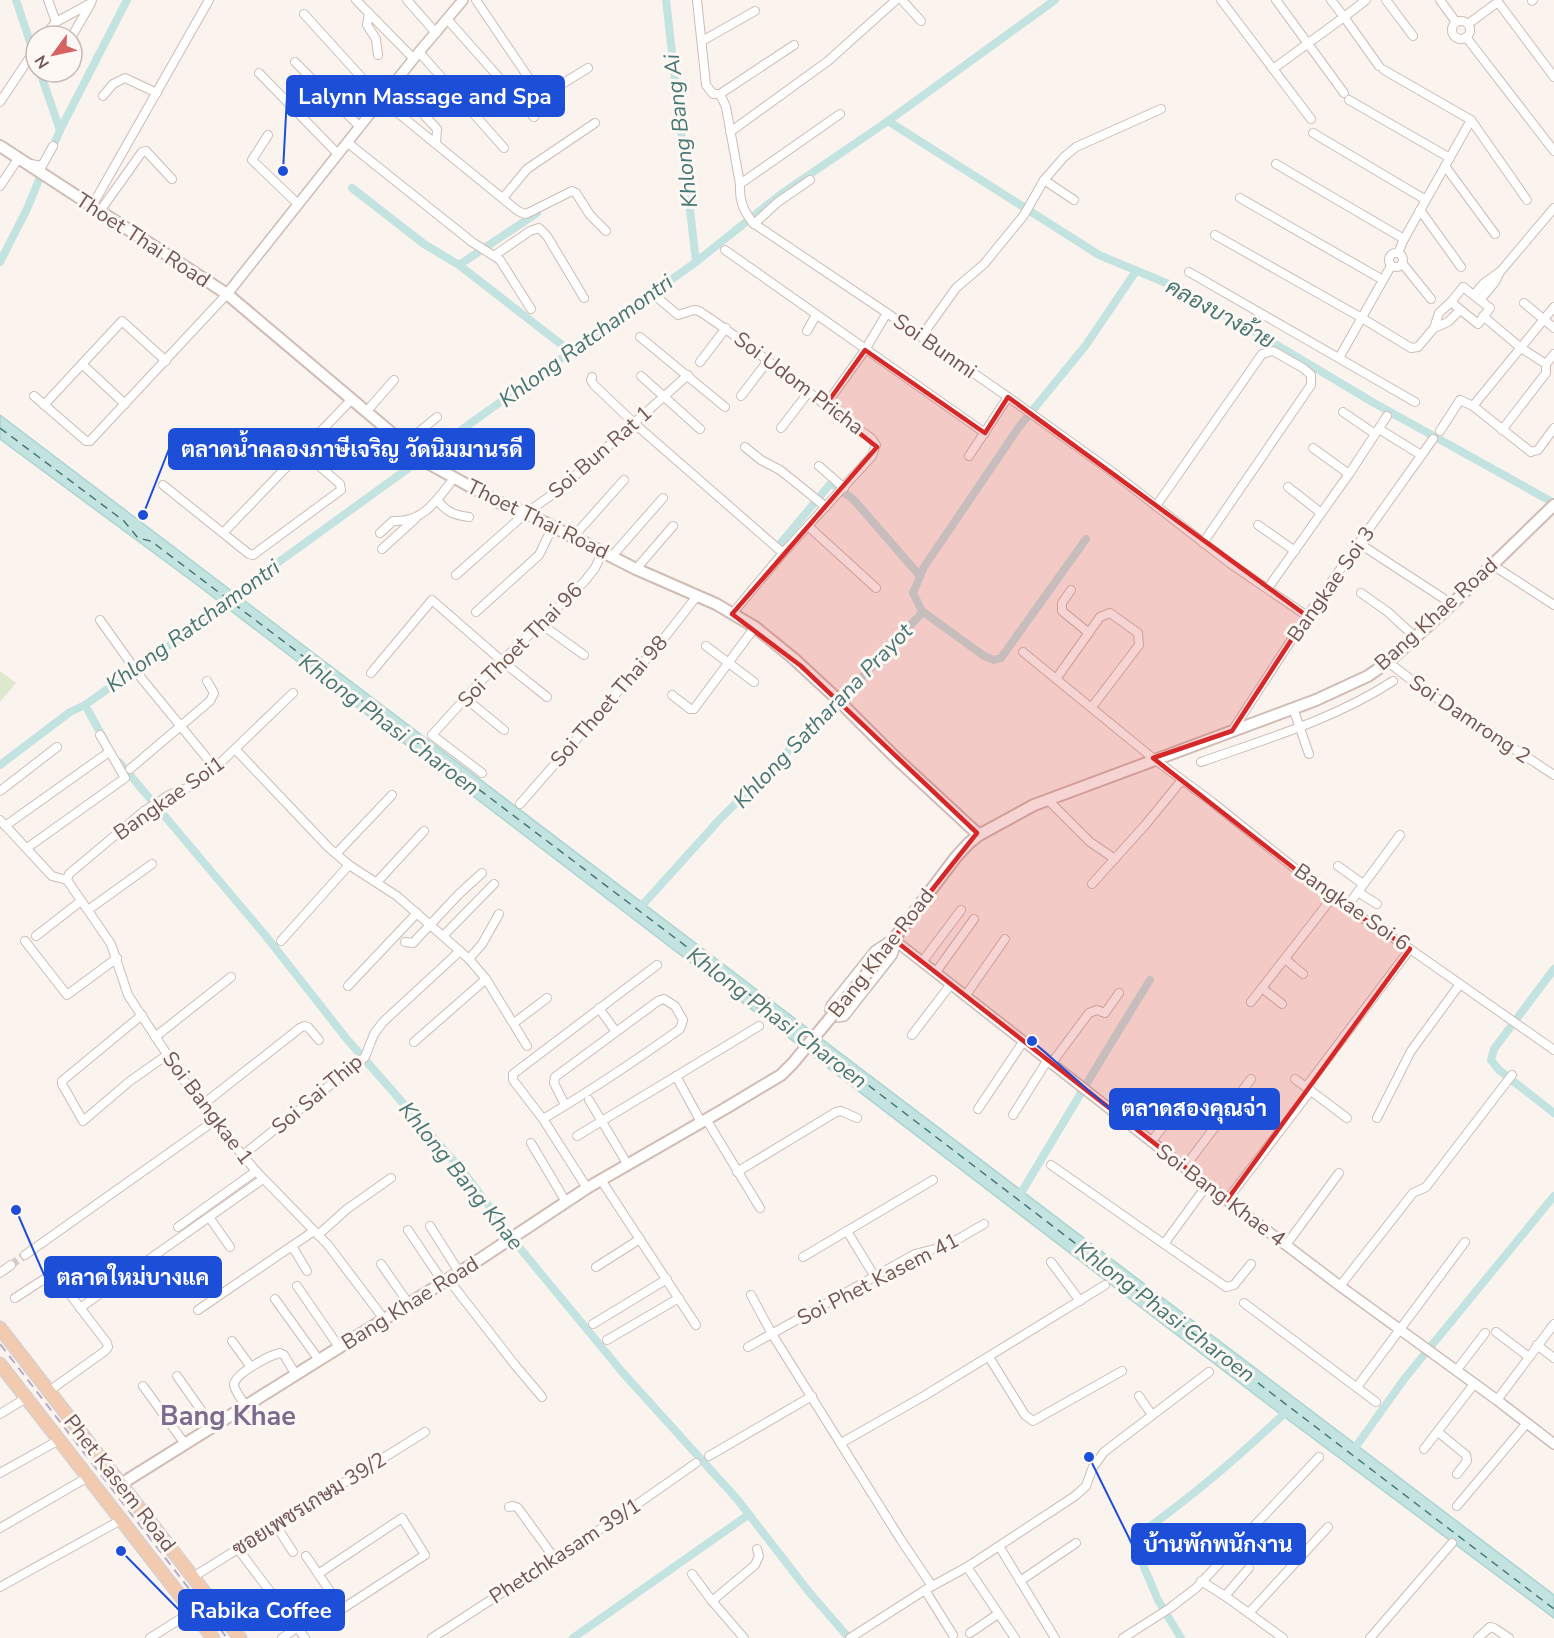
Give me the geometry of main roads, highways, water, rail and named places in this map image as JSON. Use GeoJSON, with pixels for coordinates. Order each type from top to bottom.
{"type":"FeatureCollection","features":[{"type":"Feature","properties":{"kind":"main road","name":"Thoet Thai Road"},"geometry":{"type":"LineString","coordinates":[[0,146],[227,294],[426,462],[498,502],[574,536],[755,627],[793,658],[979,835]]}},
{"type":"Feature","properties":{"kind":"main road","name":"Bang Khae Road"},"geometry":{"type":"LineString","coordinates":[[121,1484],[409,1304],[586,1188],[781,1075],[793,1064],[878,960],[956,857],[979,835],[1047,799],[1094,784],[1154,759],[1293,708],[1368,676],[1388,662],[1452,604],[1553,506]]}},
{"type":"Feature","properties":{"kind":"main road","name":"Phet Kasem Road"},"geometry":{"type":"LineString","coordinates":[[0,1328],[240,1638]]}},
{"type":"Feature","properties":{"kind":"main road","name":"Phet Kasem Road"},"geometry":{"type":"LineString","coordinates":[[0,1364],[5,1379],[27,1398],[213,1638]]}},
{"type":"Feature","properties":{"kind":"main road"},"geometry":{"type":"LineString","coordinates":[[121,1484],[115,1503],[121,1520]]}},
{"type":"Feature","properties":{"kind":"water","name":"Khlong Phasi Charoen"},"geometry":{"type":"Polygon","coordinates":[[[0,415],[1554,1595],[1554,1618],[1271,1407],[196,584],[0,439],[0,415]]]}},
{"type":"Feature","properties":{"kind":"waterway"},"geometry":{"type":"LineString","coordinates":[[16,0],[24,24]]}},
{"type":"Feature","properties":{"kind":"waterway"},"geometry":{"type":"LineString","coordinates":[[51,152],[127,0]]}},
{"type":"Feature","properties":{"kind":"waterway","name":"Khlong Bang Ai"},"geometry":{"type":"LineString","coordinates":[[666,0],[696,262]]}},
{"type":"Feature","properties":{"kind":"waterway","name":"Khlong Ratchamontri"},"geometry":{"type":"LineString","coordinates":[[0,765],[70,712],[85,705],[215,613],[251,582],[696,262],[781,194],[888,121],[1055,0]]}},
{"type":"Feature","properties":{"kind":"waterway"},"geometry":{"type":"LineString","coordinates":[[44,84],[60,130]]}},
{"type":"Feature","properties":{"kind":"waterway","name":"คลองบางอ้าย"},"geometry":{"type":"LineString","coordinates":[[888,121],[1099,255],[1171,285],[1374,403],[1554,503]]}},
{"type":"Feature","properties":{"kind":"waterway"},"geometry":{"type":"LineString","coordinates":[[0,262],[27,209],[43,170]]}},
{"type":"Feature","properties":{"kind":"waterway"},"geometry":{"type":"LineString","coordinates":[[352,188],[424,244],[459,265],[571,352]]}},
{"type":"Feature","properties":{"kind":"waterway"},"geometry":{"type":"LineString","coordinates":[[459,265],[537,213]]}},
{"type":"Feature","properties":{"kind":"waterway","name":"Khlong Satharana Prayot"},"geometry":{"type":"LineString","coordinates":[[637,911],[720,819],[873,666],[919,616],[922,611],[913,593],[924,567],[1019,427],[1086,345],[1136,271]]}},
{"type":"Feature","properties":{"kind":"waterway"},"geometry":{"type":"LineString","coordinates":[[780,544],[831,483],[853,499],[920,576]]}},
{"type":"Feature","properties":{"kind":"waterway"},"geometry":{"type":"LineString","coordinates":[[922,611],[984,656],[994,660],[1001,658],[1086,539]]}},
{"type":"Feature","properties":{"kind":"waterway","name":"Khlong Bang Khae"},"geometry":{"type":"LineString","coordinates":[[85,705],[105,741]]}},
{"type":"Feature","properties":{"kind":"waterway","name":"Khlong Bang Khae"},"geometry":{"type":"LineString","coordinates":[[119,762],[265,935],[346,1038],[466,1175],[519,1247],[623,1373],[737,1499],[809,1592],[849,1638]]}},
{"type":"Feature","properties":{"kind":"waterway"},"geometry":{"type":"LineString","coordinates":[[1554,969],[1494,1049],[1491,1060],[1499,1070],[1554,1113]]}},
{"type":"Feature","properties":{"kind":"waterway"},"geometry":{"type":"LineString","coordinates":[[1018,1198],[1150,980]]}},
{"type":"Feature","properties":{"kind":"waterway"},"geometry":{"type":"LineString","coordinates":[[1352,1452],[1405,1378],[1554,1196]]}},
{"type":"Feature","properties":{"kind":"waterway"},"geometry":{"type":"LineString","coordinates":[[1181,1638],[1158,1600],[1132,1539],[1213,1477],[1289,1409]]}},
{"type":"Feature","properties":{"kind":"waterway"},"geometry":{"type":"LineString","coordinates":[[573,1638],[748,1515]]}},
{"type":"Feature","properties":{"kind":"tunnel"},"geometry":{"type":"LineString","coordinates":[[11,1265],[25,1255]]}},
{"type":"Feature","properties":{"kind":"railway"},"geometry":{"type":"LineString","coordinates":[[0,1344],[227,1638]]}},
{"type":"Feature","properties":{"kind":"place","name":"Lalynn Massage and Spa"},"geometry":{"type":"Point","coordinates":[283,171]}},
{"type":"Feature","properties":{"kind":"place","name":"ตลาดน้ำคลองภาษีเจริญ วัดนิมมานรดี"},"geometry":{"type":"Point","coordinates":[143,515]}},
{"type":"Feature","properties":{"kind":"place","name":"ตลาดสองคุณจ่า"},"geometry":{"type":"Point","coordinates":[1032,1041]}},
{"type":"Feature","properties":{"kind":"place","name":"ตลาดใหม่บางแค"},"geometry":{"type":"Point","coordinates":[16,1210]}},
{"type":"Feature","properties":{"kind":"place","name":"บ้านพักพนักงาน"},"geometry":{"type":"Point","coordinates":[1089,1457]}},
{"type":"Feature","properties":{"kind":"place","name":"Rabika Coffee"},"geometry":{"type":"Point","coordinates":[121,1551]}},
{"type":"Feature","properties":{"kind":"district","name":"Bang Khae"},"geometry":{"type":"Point","coordinates":[228,1416]}}]}
